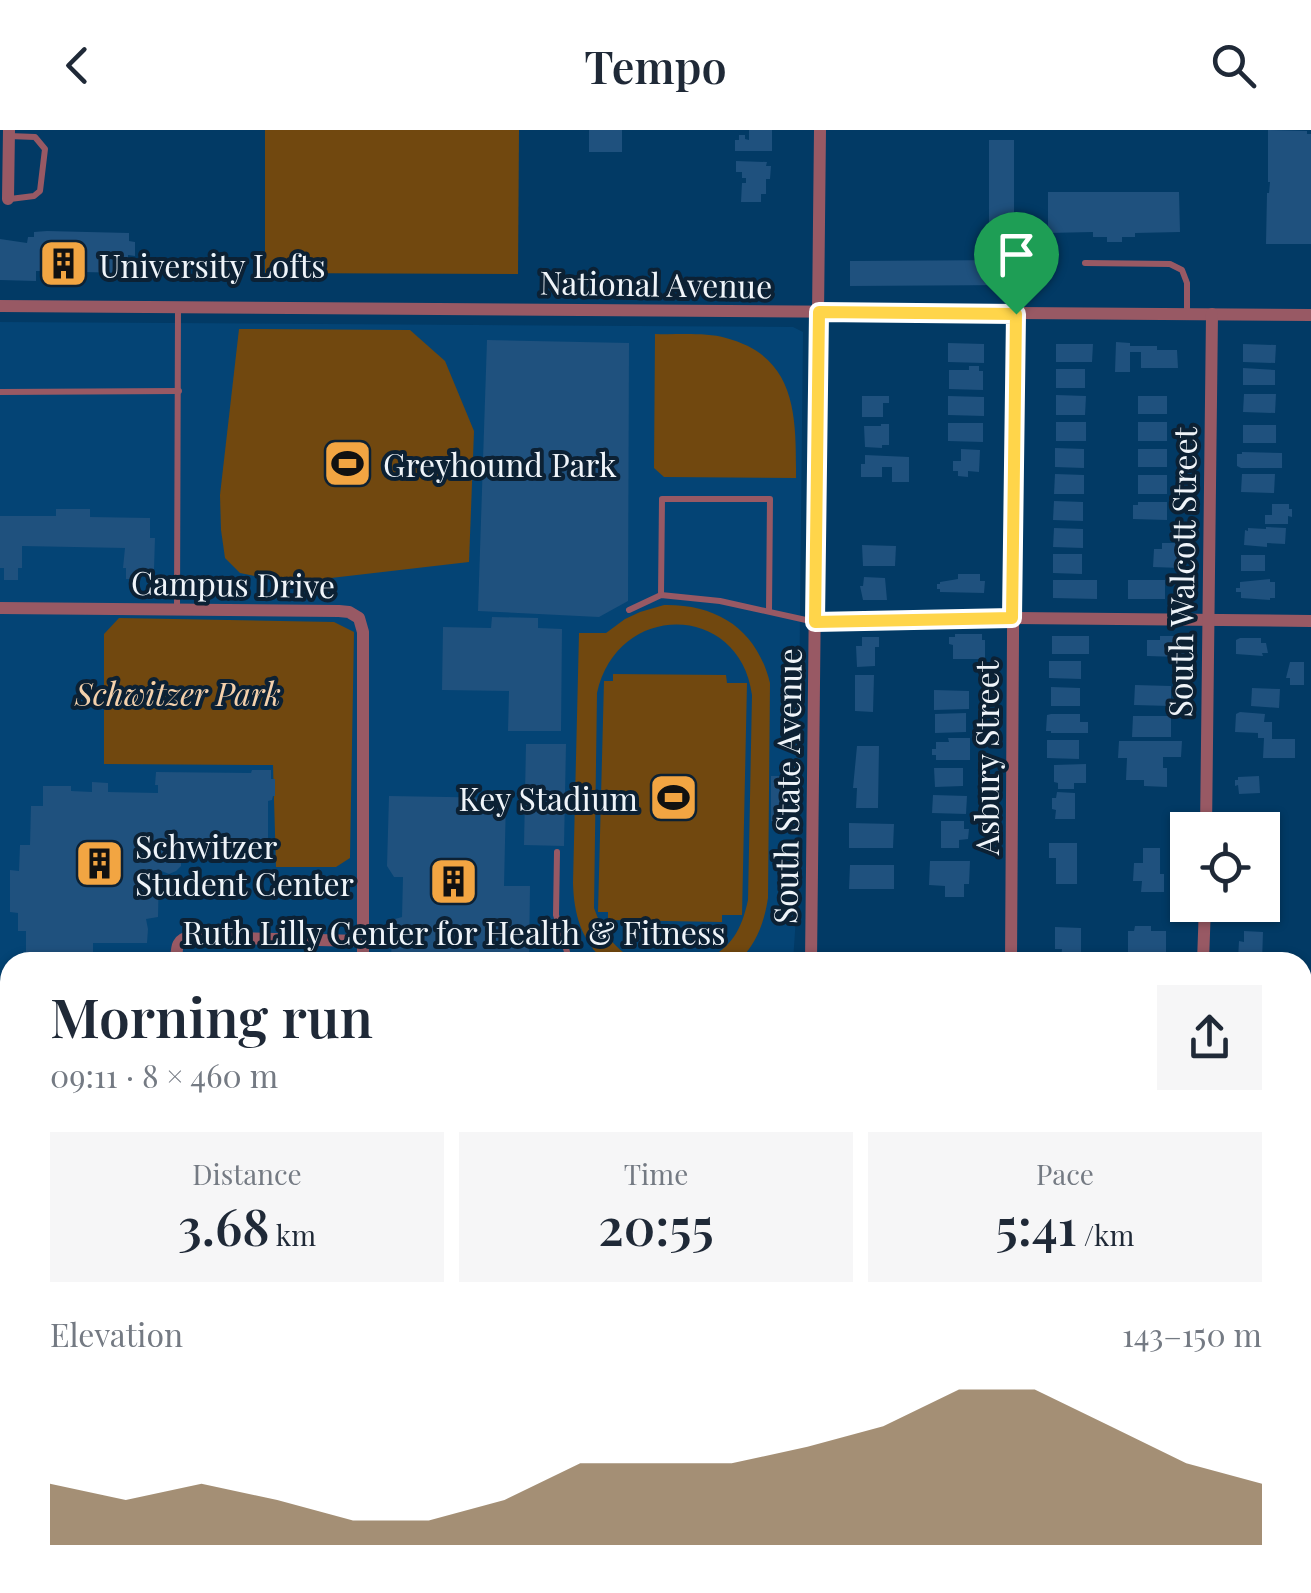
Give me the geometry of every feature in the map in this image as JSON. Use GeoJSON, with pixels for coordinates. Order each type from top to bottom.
{"type":"FeatureCollection","features":[{"type":"Feature","properties":{"kind":"street","name":"South State Avenue"},"geometry":{"type":"LineString","coordinates":[[811,952],[820,130]]}},
{"type":"Feature","properties":{"kind":"street"},"geometry":{"type":"LineString","coordinates":[[8,200],[9,133]]}},
{"type":"Feature","properties":{"kind":"street","name":"National Avenue"},"geometry":{"type":"LineString","coordinates":[[0,306],[1311,315]]}},
{"type":"Feature","properties":{"kind":"street","name":"Asbury Street"},"geometry":{"type":"LineString","coordinates":[[1011,952],[1016,314]]}},
{"type":"Feature","properties":{"kind":"street","name":"South Walcott Street"},"geometry":{"type":"LineString","coordinates":[[1206,812],[1212,314]]}},
{"type":"Feature","properties":{"kind":"street","name":"Campus Drive"},"geometry":{"type":"LineString","coordinates":[[0,608],[355,614],[362,623],[363,952]]}},
{"type":"Feature","properties":{"kind":"street"},"geometry":{"type":"LineString","coordinates":[[815,622],[1012,618],[1311,621]]}},
{"type":"Feature","properties":{"kind":"street"},"geometry":{"type":"LineString","coordinates":[[1203,952],[1204,922]]}},
{"type":"Feature","properties":{"kind":"street"},"geometry":{"type":"LineString","coordinates":[[177,952],[178,944],[186,938],[362,941]]}},
{"type":"Feature","properties":{"kind":"lane"},"geometry":{"type":"LineString","coordinates":[[8,200],[34,196],[40,191],[44,149],[34,137],[9,133]]}},
{"type":"Feature","properties":{"kind":"lane"},"geometry":{"type":"LineString","coordinates":[[1085,263],[1170,264],[1182,270],[1188,314]]}},
{"type":"Feature","properties":{"kind":"lane"},"geometry":{"type":"LineString","coordinates":[[178,307],[178,609]]}},
{"type":"Feature","properties":{"kind":"lane"},"geometry":{"type":"LineString","coordinates":[[0,392],[179,392]]}},
{"type":"Feature","properties":{"kind":"lane"},"geometry":{"type":"LineString","coordinates":[[661,595],[662,499],[770,499],[769,611]]}},
{"type":"Feature","properties":{"kind":"lane"},"geometry":{"type":"LineString","coordinates":[[628,610],[661,595],[720,601],[815,622]]}},
{"type":"Feature","properties":{"kind":"lane"},"geometry":{"type":"LineString","coordinates":[[557,852],[556,915],[567,952]]}},
{"type":"Feature","properties":{"kind":"shaded area"},"geometry":{"type":"Polygon","coordinates":[[[0,322],[793,327],[803,332],[794,952],[0,952],[0,322]]]}},
{"type":"Feature","properties":{"kind":"green space"},"geometry":{"type":"Polygon","coordinates":[[[265,130],[519,130],[518,274],[265,273],[265,130]]]}},
{"type":"Feature","properties":{"kind":"green space","name":"Greyhound Park"},"geometry":{"type":"Polygon","coordinates":[[[239,329],[410,330],[445,361],[474,431],[469,562],[305,581],[240,573],[225,558],[220,495],[239,329]]]}},
{"type":"Feature","properties":{"kind":"green space"},"geometry":{"type":"Polygon","coordinates":[[[655,334],[726,338],[767,359],[780,375],[793,412],[796,478],[664,477],[654,468],[655,334]]]}},
{"type":"Feature","properties":{"kind":"green space"},"geometry":{"type":"Polygon","coordinates":[[[664,605],[718,615],[756,648],[770,683],[768,898],[758,933],[747,952],[718,952],[734,937],[748,900],[752,695],[743,665],[726,643],[703,629],[678,625],[652,629],[628,641],[609,663],[597,693],[594,908],[601,925],[623,952],[596,952],[580,926],[573,883],[579,633],[606,633],[640,612],[664,605]]]}},
{"type":"Feature","properties":{"kind":"green space","name":"Schwitzer Park"},"geometry":{"type":"Polygon","coordinates":[[[119,618],[334,622],[354,632],[350,858],[336,867],[276,867],[273,765],[104,764],[104,634],[119,618]]]}},
{"type":"Feature","properties":{"kind":"green space","name":"Key Stadium"},"geometry":{"type":"Polygon","coordinates":[[[613,674],[726,675],[727,683],[747,683],[742,915],[722,915],[722,922],[608,920],[608,912],[598,912],[604,681],[613,681],[613,674]]]}},
{"type":"Feature","properties":{"kind":"building"},"geometry":{"type":"Polygon","coordinates":[[[589,130],[622,130],[622,152],[589,152],[589,130]]]}},
{"type":"Feature","properties":{"kind":"building"},"geometry":{"type":"Polygon","coordinates":[[[749,130],[772,130],[772,151],[735,151],[735,140],[745,135],[749,140],[749,130]]]}},
{"type":"Feature","properties":{"kind":"building"},"geometry":{"type":"Polygon","coordinates":[[[1268,130],[1311,134],[1311,244],[1266,244],[1268,130]]]}},
{"type":"Feature","properties":{"kind":"building"},"geometry":{"type":"Polygon","coordinates":[[[989,140],[1014,140],[1014,251],[989,250],[989,140]]]}},
{"type":"Feature","properties":{"kind":"building"},"geometry":{"type":"Polygon","coordinates":[[[736,161],[767,162],[766,166],[771,166],[761,202],[741,202],[746,178],[742,178],[742,172],[736,172],[736,161]]]}},
{"type":"Feature","properties":{"kind":"building"},"geometry":{"type":"Polygon","coordinates":[[[1048,192],[1179,192],[1180,232],[1135,233],[1135,237],[1122,237],[1122,242],[1107,242],[1107,237],[1093,237],[1093,232],[1048,233],[1048,192]]]}},
{"type":"Feature","properties":{"kind":"building","name":"University Lofts"},"geometry":{"type":"Polygon","coordinates":[[[34,232],[129,233],[129,241],[135,242],[135,256],[128,255],[128,273],[36,271],[36,281],[0,280],[0,239],[27,243],[34,232]]]}},
{"type":"Feature","properties":{"kind":"building"},"geometry":{"type":"Polygon","coordinates":[[[1011,260],[1011,285],[850,286],[850,261],[1011,260]]]}},
{"type":"Feature","properties":{"kind":"building"},"geometry":{"type":"Polygon","coordinates":[[[487,340],[629,343],[628,601],[599,617],[478,611],[487,340]]]}},
{"type":"Feature","properties":{"kind":"building"},"geometry":{"type":"Polygon","coordinates":[[[1116,342],[1177,350],[1178,368],[1141,368],[1141,352],[1130,352],[1130,372],[1115,372],[1116,342]]]}},
{"type":"Feature","properties":{"kind":"building"},"geometry":{"type":"Polygon","coordinates":[[[948,343],[984,344],[984,363],[948,362],[948,343]]]}},
{"type":"Feature","properties":{"kind":"building"},"geometry":{"type":"Polygon","coordinates":[[[1056,344],[1093,344],[1092,362],[1056,362],[1056,344]]]}},
{"type":"Feature","properties":{"kind":"building"},"geometry":{"type":"Polygon","coordinates":[[[1243,344],[1276,345],[1275,363],[1243,362],[1243,344]]]}},
{"type":"Feature","properties":{"kind":"building"},"geometry":{"type":"Polygon","coordinates":[[[969,366],[979,366],[979,371],[983,371],[983,390],[949,389],[949,370],[969,370],[969,366]]]}},
{"type":"Feature","properties":{"kind":"building"},"geometry":{"type":"Polygon","coordinates":[[[1243,368],[1275,370],[1275,385],[1243,385],[1243,368]]]}},
{"type":"Feature","properties":{"kind":"building"},"geometry":{"type":"Polygon","coordinates":[[[1056,369],[1085,369],[1085,388],[1056,388],[1056,369]]]}},
{"type":"Feature","properties":{"kind":"building"},"geometry":{"type":"Polygon","coordinates":[[[1244,394],[1276,394],[1275,413],[1243,412],[1244,394]]]}},
{"type":"Feature","properties":{"kind":"building"},"geometry":{"type":"Polygon","coordinates":[[[1056,395],[1086,396],[1085,415],[1056,415],[1056,395]]]}},
{"type":"Feature","properties":{"kind":"building"},"geometry":{"type":"Polygon","coordinates":[[[862,396],[889,396],[889,403],[883,403],[883,417],[862,417],[862,396]]]}},
{"type":"Feature","properties":{"kind":"building"},"geometry":{"type":"Polygon","coordinates":[[[948,396],[984,397],[984,416],[948,415],[948,396]]]}},
{"type":"Feature","properties":{"kind":"building"},"geometry":{"type":"Polygon","coordinates":[[[1138,396],[1167,396],[1167,414],[1138,414],[1138,396]]]}},
{"type":"Feature","properties":{"kind":"building"},"geometry":{"type":"Polygon","coordinates":[[[1056,422],[1086,422],[1086,441],[1056,441],[1056,422]]]}},
{"type":"Feature","properties":{"kind":"building"},"geometry":{"type":"Polygon","coordinates":[[[1138,422],[1167,422],[1167,441],[1138,441],[1138,422]]]}},
{"type":"Feature","properties":{"kind":"building"},"geometry":{"type":"Polygon","coordinates":[[[948,423],[983,423],[983,442],[948,441],[948,423]]]}},
{"type":"Feature","properties":{"kind":"building"},"geometry":{"type":"Polygon","coordinates":[[[889,424],[889,445],[865,447],[864,426],[889,424]]]}},
{"type":"Feature","properties":{"kind":"building"},"geometry":{"type":"Polygon","coordinates":[[[1243,425],[1276,425],[1276,443],[1243,443],[1243,425]]]}},
{"type":"Feature","properties":{"kind":"building"},"geometry":{"type":"Polygon","coordinates":[[[1055,448],[1084,449],[1084,468],[1055,467],[1055,448]]]}},
{"type":"Feature","properties":{"kind":"building"},"geometry":{"type":"Polygon","coordinates":[[[961,449],[980,450],[979,472],[968,471],[968,477],[953,471],[953,461],[961,461],[961,449]]]}},
{"type":"Feature","properties":{"kind":"building"},"geometry":{"type":"Polygon","coordinates":[[[1138,449],[1167,449],[1167,467],[1138,467],[1138,449]]]}},
{"type":"Feature","properties":{"kind":"building"},"geometry":{"type":"Polygon","coordinates":[[[1282,453],[1282,468],[1241,468],[1237,466],[1237,454],[1282,453]]]}},
{"type":"Feature","properties":{"kind":"building"},"geometry":{"type":"Polygon","coordinates":[[[865,455],[909,457],[909,482],[892,482],[892,467],[882,467],[882,477],[861,477],[865,455]]]}},
{"type":"Feature","properties":{"kind":"building"},"geometry":{"type":"Polygon","coordinates":[[[1055,474],[1084,475],[1084,494],[1054,494],[1055,474]]]}},
{"type":"Feature","properties":{"kind":"building"},"geometry":{"type":"Polygon","coordinates":[[[1242,474],[1275,474],[1274,493],[1241,492],[1242,474]]]}},
{"type":"Feature","properties":{"kind":"building"},"geometry":{"type":"Polygon","coordinates":[[[1138,475],[1167,475],[1167,494],[1138,494],[1138,475]]]}},
{"type":"Feature","properties":{"kind":"building"},"geometry":{"type":"Polygon","coordinates":[[[1054,501],[1083,502],[1083,521],[1053,520],[1054,501]]]}},
{"type":"Feature","properties":{"kind":"building"},"geometry":{"type":"Polygon","coordinates":[[[1167,502],[1167,520],[1133,519],[1133,505],[1167,502]]]}},
{"type":"Feature","properties":{"kind":"building"},"geometry":{"type":"Polygon","coordinates":[[[1272,504],[1289,504],[1292,517],[1288,516],[1288,524],[1265,524],[1265,515],[1272,515],[1272,504]]]}},
{"type":"Feature","properties":{"kind":"building"},"geometry":{"type":"Polygon","coordinates":[[[56,509],[90,509],[90,517],[150,518],[150,538],[155,538],[154,569],[140,569],[140,579],[126,579],[125,548],[22,546],[18,580],[4,580],[4,568],[0,568],[0,516],[56,516],[56,509]]]}},
{"type":"Feature","properties":{"kind":"building"},"geometry":{"type":"Polygon","coordinates":[[[1054,528],[1083,529],[1083,548],[1053,547],[1054,528]]]}},
{"type":"Feature","properties":{"kind":"building"},"geometry":{"type":"Polygon","coordinates":[[[1286,528],[1285,544],[1244,545],[1245,530],[1286,528]]]}},
{"type":"Feature","properties":{"kind":"building"},"geometry":{"type":"Polygon","coordinates":[[[1162,543],[1181,543],[1181,568],[1153,567],[1154,549],[1162,549],[1162,543]]]}},
{"type":"Feature","properties":{"kind":"building"},"geometry":{"type":"Polygon","coordinates":[[[862,545],[896,546],[895,566],[863,566],[862,545]]]}},
{"type":"Feature","properties":{"kind":"building"},"geometry":{"type":"Polygon","coordinates":[[[1053,554],[1082,554],[1082,574],[1053,573],[1053,554]]]}},
{"type":"Feature","properties":{"kind":"building"},"geometry":{"type":"Polygon","coordinates":[[[1241,555],[1265,555],[1265,571],[1241,571],[1241,555]]]}},
{"type":"Feature","properties":{"kind":"building"},"geometry":{"type":"Polygon","coordinates":[[[958,574],[980,574],[980,581],[985,581],[984,593],[937,589],[940,582],[958,579],[958,574]]]}},
{"type":"Feature","properties":{"kind":"building"},"geometry":{"type":"Polygon","coordinates":[[[864,577],[885,578],[887,600],[863,600],[860,586],[864,577]]]}},
{"type":"Feature","properties":{"kind":"building"},"geometry":{"type":"Polygon","coordinates":[[[1053,580],[1097,580],[1097,599],[1053,598],[1053,580]]]}},
{"type":"Feature","properties":{"kind":"building"},"geometry":{"type":"Polygon","coordinates":[[[1128,580],[1165,580],[1165,599],[1128,599],[1128,580]]]}},
{"type":"Feature","properties":{"kind":"building"},"geometry":{"type":"Polygon","coordinates":[[[1240,582],[1275,582],[1275,598],[1270,600],[1241,598],[1241,592],[1236,592],[1240,582]]]}},
{"type":"Feature","properties":{"kind":"building"},"geometry":{"type":"Polygon","coordinates":[[[492,617],[538,618],[538,628],[562,629],[561,731],[508,731],[509,691],[442,690],[443,627],[491,628],[492,617]]]}},
{"type":"Feature","properties":{"kind":"building"},"geometry":{"type":"Polygon","coordinates":[[[982,634],[985,659],[953,659],[949,637],[982,634]]]}},
{"type":"Feature","properties":{"kind":"building"},"geometry":{"type":"Polygon","coordinates":[[[1052,636],[1089,636],[1089,654],[1052,654],[1052,636]]]}},
{"type":"Feature","properties":{"kind":"building"},"geometry":{"type":"Polygon","coordinates":[[[1160,636],[1179,636],[1179,640],[1184,640],[1184,655],[1147,656],[1147,640],[1160,640],[1160,636]]]}},
{"type":"Feature","properties":{"kind":"building"},"geometry":{"type":"Polygon","coordinates":[[[862,637],[879,637],[875,666],[857,667],[856,646],[862,646],[862,637]]]}},
{"type":"Feature","properties":{"kind":"building"},"geometry":{"type":"Polygon","coordinates":[[[1261,638],[1268,653],[1236,654],[1236,640],[1261,638]]]}},
{"type":"Feature","properties":{"kind":"building"},"geometry":{"type":"Polygon","coordinates":[[[1049,661],[1081,661],[1081,679],[1049,678],[1049,661]]]}},
{"type":"Feature","properties":{"kind":"building"},"geometry":{"type":"Polygon","coordinates":[[[1290,662],[1304,662],[1304,685],[1290,685],[1290,678],[1286,678],[1290,662]]]}},
{"type":"Feature","properties":{"kind":"building"},"geometry":{"type":"Polygon","coordinates":[[[855,675],[874,675],[873,712],[855,711],[855,675]]]}},
{"type":"Feature","properties":{"kind":"building"},"geometry":{"type":"Polygon","coordinates":[[[1135,685],[1171,686],[1171,700],[1183,700],[1182,712],[1170,712],[1170,706],[1134,705],[1135,685]]]}},
{"type":"Feature","properties":{"kind":"building"},"geometry":{"type":"Polygon","coordinates":[[[1051,687],[1080,688],[1080,706],[1051,706],[1051,687]]]}},
{"type":"Feature","properties":{"kind":"building"},"geometry":{"type":"Polygon","coordinates":[[[1252,688],[1280,689],[1279,708],[1251,706],[1252,688]]]}},
{"type":"Feature","properties":{"kind":"building"},"geometry":{"type":"Polygon","coordinates":[[[934,690],[969,691],[969,709],[934,710],[934,690]]]}},
{"type":"Feature","properties":{"kind":"building"},"geometry":{"type":"Polygon","coordinates":[[[966,713],[966,732],[935,733],[935,714],[966,713]]]}},
{"type":"Feature","properties":{"kind":"building"},"geometry":{"type":"Polygon","coordinates":[[[1080,714],[1080,722],[1088,722],[1088,733],[1046,731],[1047,715],[1080,714]]]}},
{"type":"Feature","properties":{"kind":"building"},"geometry":{"type":"Polygon","coordinates":[[[1236,714],[1265,714],[1264,722],[1272,722],[1272,739],[1295,739],[1295,758],[1263,758],[1264,738],[1258,738],[1258,733],[1235,732],[1236,714]]]}},
{"type":"Feature","properties":{"kind":"building"},"geometry":{"type":"Polygon","coordinates":[[[1133,716],[1171,716],[1171,737],[1132,737],[1133,716]]]}},
{"type":"Feature","properties":{"kind":"building"},"geometry":{"type":"Polygon","coordinates":[[[948,738],[970,738],[970,760],[936,760],[932,749],[936,749],[936,742],[949,742],[948,738]]]}},
{"type":"Feature","properties":{"kind":"building"},"geometry":{"type":"Polygon","coordinates":[[[1047,740],[1079,740],[1079,759],[1047,758],[1047,740]]]}},
{"type":"Feature","properties":{"kind":"building"},"geometry":{"type":"Polygon","coordinates":[[[1119,741],[1182,741],[1181,757],[1163,757],[1167,787],[1144,786],[1144,780],[1126,780],[1127,758],[1118,758],[1119,741]]]}},
{"type":"Feature","properties":{"kind":"building"},"geometry":{"type":"Polygon","coordinates":[[[526,744],[566,744],[564,846],[524,845],[526,744]]]}},
{"type":"Feature","properties":{"kind":"building"},"geometry":{"type":"Polygon","coordinates":[[[857,746],[879,746],[878,808],[856,808],[857,788],[853,788],[857,746]]]}},
{"type":"Feature","properties":{"kind":"building"},"geometry":{"type":"Polygon","coordinates":[[[1086,764],[1086,783],[1074,783],[1074,789],[1058,789],[1054,765],[1086,764]]]}},
{"type":"Feature","properties":{"kind":"building"},"geometry":{"type":"Polygon","coordinates":[[[934,768],[963,768],[963,786],[935,787],[934,768]]]}},
{"type":"Feature","properties":{"kind":"building","name":"Schwitzer Student Center"},"geometry":{"type":"Polygon","coordinates":[[[271,770],[271,779],[275,779],[275,796],[268,801],[268,841],[264,841],[263,852],[181,854],[181,866],[176,871],[169,874],[159,870],[158,917],[146,919],[147,943],[93,943],[93,952],[26,952],[26,931],[18,931],[18,913],[10,912],[10,870],[19,871],[20,845],[30,845],[31,806],[43,806],[43,786],[71,786],[71,791],[92,792],[92,782],[108,783],[108,792],[158,793],[156,772],[271,770]]]}},
{"type":"Feature","properties":{"kind":"building"},"geometry":{"type":"Polygon","coordinates":[[[771,776],[793,776],[793,821],[771,821],[771,776]]]}},
{"type":"Feature","properties":{"kind":"building"},"geometry":{"type":"Polygon","coordinates":[[[1259,776],[1260,793],[1239,794],[1238,785],[1235,786],[1238,777],[1259,776]]]}},
{"type":"Feature","properties":{"kind":"building"},"geometry":{"type":"Polygon","coordinates":[[[1057,792],[1075,793],[1075,819],[1055,819],[1052,798],[1056,798],[1057,792]]]}},
{"type":"Feature","properties":{"kind":"building"},"geometry":{"type":"Polygon","coordinates":[[[933,795],[967,796],[966,814],[932,813],[933,795]]]}},
{"type":"Feature","properties":{"kind":"building","name":"Ruth Lilly Center for Health & Fitness"},"geometry":{"type":"Polygon","coordinates":[[[389,796],[506,798],[504,886],[530,886],[529,952],[391,952],[392,924],[402,917],[403,877],[394,877],[387,866],[389,796]]]}},
{"type":"Feature","properties":{"kind":"building"},"geometry":{"type":"Polygon","coordinates":[[[941,821],[964,821],[964,829],[969,829],[968,839],[959,840],[959,848],[941,848],[941,821]]]}},
{"type":"Feature","properties":{"kind":"building"},"geometry":{"type":"Polygon","coordinates":[[[849,823],[894,824],[893,848],[849,848],[849,823]]]}},
{"type":"Feature","properties":{"kind":"building"},"geometry":{"type":"Polygon","coordinates":[[[1049,843],[1077,843],[1077,884],[1056,884],[1056,858],[1049,858],[1049,843]]]}},
{"type":"Feature","properties":{"kind":"building"},"geometry":{"type":"Polygon","coordinates":[[[1143,848],[1160,848],[1164,892],[1141,892],[1142,881],[1133,881],[1134,863],[1143,863],[1143,848]]]}},
{"type":"Feature","properties":{"kind":"building"},"geometry":{"type":"Polygon","coordinates":[[[930,861],[970,861],[964,897],[945,897],[945,886],[929,885],[930,861]]]}},
{"type":"Feature","properties":{"kind":"building"},"geometry":{"type":"Polygon","coordinates":[[[850,865],[894,865],[894,889],[849,889],[850,865]]]}},
{"type":"Feature","properties":{"kind":"building"},"geometry":{"type":"Polygon","coordinates":[[[1135,926],[1151,926],[1151,931],[1166,931],[1166,952],[1128,952],[1128,931],[1134,931],[1135,926]]]}},
{"type":"Feature","properties":{"kind":"building"},"geometry":{"type":"Polygon","coordinates":[[[1055,927],[1081,928],[1081,952],[1055,949],[1055,927]]]}},
{"type":"Feature","properties":{"kind":"building"},"geometry":{"type":"Polygon","coordinates":[[[1244,931],[1263,932],[1262,952],[1238,952],[1239,941],[1244,942],[1244,931]]]}},
{"type":"Feature","properties":{"kind":"place","name":"University Lofts"},"geometry":{"type":"Point","coordinates":[64,264]}},
{"type":"Feature","properties":{"kind":"place","name":"Greyhound Park"},"geometry":{"type":"Point","coordinates":[348,463]}},
{"type":"Feature","properties":{"kind":"place","name":"Key Stadium"},"geometry":{"type":"Point","coordinates":[673,797]}},
{"type":"Feature","properties":{"kind":"place","name":"Schwitzer Student Center"},"geometry":{"type":"Point","coordinates":[100,863]}},
{"type":"Feature","properties":{"kind":"place","name":"Ruth Lilly Center for Health & Fitness"},"geometry":{"type":"Point","coordinates":[454,881]}},
{"type":"Feature","properties":{"kind":"route"},"geometry":{"type":"LineString","coordinates":[[819,312],[1016,314],[1012,618],[815,622],[819,312]]}}]}
